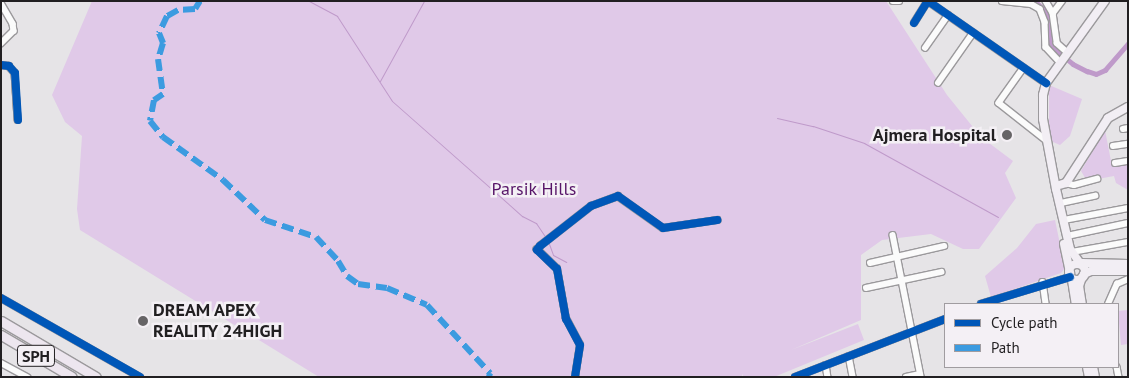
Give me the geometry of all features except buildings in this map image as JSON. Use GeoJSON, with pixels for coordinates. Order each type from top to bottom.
{"type":"FeatureCollection","features":[{"type":"Feature","properties":{"kind":"highway","name":"SPH"},"geometry":{"type":"LineString","coordinates":[[1,321],[96,377]]}},
{"type":"Feature","properties":{"kind":"highway","name":"SPH"},"geometry":{"type":"LineString","coordinates":[[1,336],[72,377]]}},
{"type":"Feature","properties":{"kind":"main road"},"geometry":{"type":"LineString","coordinates":[[1082,303],[1079,286],[1085,267],[1072,252],[1046,140],[1042,106],[1046,83],[1106,1]]}},
{"type":"Feature","properties":{"kind":"main road"},"geometry":{"type":"LineString","coordinates":[[1076,303],[1054,193],[1056,187],[1066,183],[1108,118],[1128,107]]}},
{"type":"Feature","properties":{"kind":"main road"},"geometry":{"type":"LineString","coordinates":[[1071,277],[1081,263]]}},
{"type":"Feature","properties":{"kind":"main road"},"geometry":{"type":"LineString","coordinates":[[1081,263],[1128,264]]}},
{"type":"Feature","properties":{"kind":"main road"},"geometry":{"type":"LineString","coordinates":[[1071,277],[1083,276],[1091,271],[1128,271]]}},
{"type":"Feature","properties":{"kind":"street"},"geometry":{"type":"LineString","coordinates":[[893,1],[899,1]]}},
{"type":"Feature","properties":{"kind":"street"},"geometry":{"type":"LineString","coordinates":[[914,23],[928,1],[1046,83]]}},
{"type":"Feature","properties":{"kind":"street"},"geometry":{"type":"LineString","coordinates":[[1002,1],[1031,4],[1040,9],[1045,22],[1046,48],[1062,62]]}},
{"type":"Feature","properties":{"kind":"street"},"geometry":{"type":"LineString","coordinates":[[1046,1],[1053,13],[1057,43],[1068,53]]}},
{"type":"Feature","properties":{"kind":"street"},"geometry":{"type":"LineString","coordinates":[[1053,13],[1062,1]]}},
{"type":"Feature","properties":{"kind":"street"},"geometry":{"type":"LineString","coordinates":[[1,3],[13,24],[14,31],[1,44]]}},
{"type":"Feature","properties":{"kind":"street"},"geometry":{"type":"LineString","coordinates":[[925,48],[948,15]]}},
{"type":"Feature","properties":{"kind":"street"},"geometry":{"type":"LineString","coordinates":[[938,83],[973,33]]}},
{"type":"Feature","properties":{"kind":"street"},"geometry":{"type":"LineString","coordinates":[[1,65],[9,66],[15,73],[18,120]]}},
{"type":"Feature","properties":{"kind":"street"},"geometry":{"type":"LineString","coordinates":[[1024,68],[999,103],[1046,140]]}},
{"type":"Feature","properties":{"kind":"street"},"geometry":{"type":"LineString","coordinates":[[1113,146],[1128,144]]}},
{"type":"Feature","properties":{"kind":"street"},"geometry":{"type":"LineString","coordinates":[[1115,163],[1128,161]]}},
{"type":"Feature","properties":{"kind":"street"},"geometry":{"type":"LineString","coordinates":[[1066,183],[1074,185],[1097,179]]}},
{"type":"Feature","properties":{"kind":"street"},"geometry":{"type":"LineString","coordinates":[[575,377],[580,345],[566,319],[558,268],[537,250],[547,239],[591,206],[618,196],[663,228],[717,220]]}},
{"type":"Feature","properties":{"kind":"street"},"geometry":{"type":"LineString","coordinates":[[1061,204],[1095,196]]}},
{"type":"Feature","properties":{"kind":"street"},"geometry":{"type":"LineString","coordinates":[[1064,220],[1128,208]]}},
{"type":"Feature","properties":{"kind":"street"},"geometry":{"type":"LineString","coordinates":[[1068,236],[1128,223]]}},
{"type":"Feature","properties":{"kind":"street"},"geometry":{"type":"LineString","coordinates":[[893,235],[921,375],[906,377]]}},
{"type":"Feature","properties":{"kind":"street"},"geometry":{"type":"LineString","coordinates":[[1072,252],[1128,242]]}},
{"type":"Feature","properties":{"kind":"street"},"geometry":{"type":"LineString","coordinates":[[870,263],[944,246]]}},
{"type":"Feature","properties":{"kind":"street"},"geometry":{"type":"LineString","coordinates":[[866,288],[941,272]]}},
{"type":"Feature","properties":{"kind":"street"},"geometry":{"type":"LineString","coordinates":[[984,303],[1043,282],[1071,277]]}},
{"type":"Feature","properties":{"kind":"street"},"geometry":{"type":"LineString","coordinates":[[1108,303],[1117,284],[1128,279]]}},
{"type":"Feature","properties":{"kind":"street"},"geometry":{"type":"LineString","coordinates":[[1043,282],[1046,303]]}},
{"type":"Feature","properties":{"kind":"street"},"geometry":{"type":"LineString","coordinates":[[1,298],[140,377]]}},
{"type":"Feature","properties":{"kind":"street"},"geometry":{"type":"LineString","coordinates":[[795,377],[944,319]]}},
{"type":"Feature","properties":{"kind":"street"},"geometry":{"type":"LineString","coordinates":[[849,356],[853,377]]}},
{"type":"Feature","properties":{"kind":"street"},"geometry":{"type":"LineString","coordinates":[[1,363],[27,377]]}},
{"type":"Feature","properties":{"kind":"street"},"geometry":{"type":"LineString","coordinates":[[826,365],[828,377]]}},
{"type":"Feature","properties":{"kind":"green space","name":"Parsik Hills"},"geometry":{"type":"Polygon","coordinates":[[[92,1],[886,1],[947,95],[981,137],[1013,161],[1005,173],[1016,198],[979,249],[963,249],[931,234],[882,240],[861,255],[861,320],[791,350],[858,324],[864,340],[774,377],[744,377],[742,374],[742,377],[319,377],[80,230],[77,209],[82,136],[65,122],[52,95],[92,1]]]}},
{"type":"Feature","properties":{"kind":"green space"},"geometry":{"type":"Polygon","coordinates":[[[1049,85],[1082,99],[1070,136],[1060,145],[1053,142],[1049,135],[1049,85]]]}},
{"type":"Feature","properties":{"kind":"green space"},"geometry":{"type":"Polygon","coordinates":[[[1105,130],[1111,161],[1128,159],[1128,190],[1116,183],[1114,176],[1087,181],[1081,171],[1105,130]]]}},
{"type":"Feature","properties":{"kind":"green space"},"geometry":{"type":"Polygon","coordinates":[[[1055,220],[1065,268],[1061,273],[991,297],[985,276],[1017,248],[1036,224],[1055,220]]]}},
{"type":"Feature","properties":{"kind":"green space"},"geometry":{"type":"Polygon","coordinates":[[[1128,310],[1128,344],[1121,345],[1119,311],[1128,310]]]}},
{"type":"Feature","properties":{"kind":"waterway"},"geometry":{"type":"LineString","coordinates":[[309,1],[337,16],[392,101],[522,216],[536,223],[546,238]]}},
{"type":"Feature","properties":{"kind":"waterway"},"geometry":{"type":"LineString","coordinates":[[380,81],[424,1]]}},
{"type":"Feature","properties":{"kind":"waterway"},"geometry":{"type":"LineString","coordinates":[[1035,1],[1049,14],[1051,46],[1073,64],[1087,71],[1096,74],[1105,70],[1128,44]]}},
{"type":"Feature","properties":{"kind":"waterway"},"geometry":{"type":"LineString","coordinates":[[777,118],[813,126],[864,143],[998,217]]}},
{"type":"Feature","properties":{"kind":"waterway"},"geometry":{"type":"LineString","coordinates":[[548,241],[553,255],[566,262]]}},
{"type":"Feature","properties":{"kind":"marked path"},"geometry":{"type":"LineString","coordinates":[[200,1],[195,9],[178,10],[167,16],[159,33],[163,43],[158,59],[163,94],[154,100],[150,121],[163,137],[223,180],[265,220],[316,237],[338,261],[347,276],[358,284],[387,288],[427,305],[490,373],[489,377]]}},
{"type":"Feature","properties":{"kind":"cycle path"},"geometry":{"type":"LineString","coordinates":[[914,23],[928,1],[1046,83]]}},
{"type":"Feature","properties":{"kind":"cycle path"},"geometry":{"type":"LineString","coordinates":[[1,65],[9,66],[15,73],[18,120]]}},
{"type":"Feature","properties":{"kind":"cycle path"},"geometry":{"type":"LineString","coordinates":[[575,377],[580,345],[566,319],[557,269],[537,250],[540,246],[591,206],[618,196],[663,228],[717,220]]}},
{"type":"Feature","properties":{"kind":"cycle path"},"geometry":{"type":"LineString","coordinates":[[984,303],[1070,277]]}},
{"type":"Feature","properties":{"kind":"cycle path"},"geometry":{"type":"LineString","coordinates":[[1,298],[140,377]]}},
{"type":"Feature","properties":{"kind":"cycle path"},"geometry":{"type":"LineString","coordinates":[[795,377],[944,319]]}},
{"type":"Feature","properties":{"kind":"place","name":"Ajmera Hospital"},"geometry":{"type":"Point","coordinates":[1007,135]}},
{"type":"Feature","properties":{"kind":"place","name":"DREAM APEX REALITY 24HIGH"},"geometry":{"type":"Point","coordinates":[143,321]}}]}
